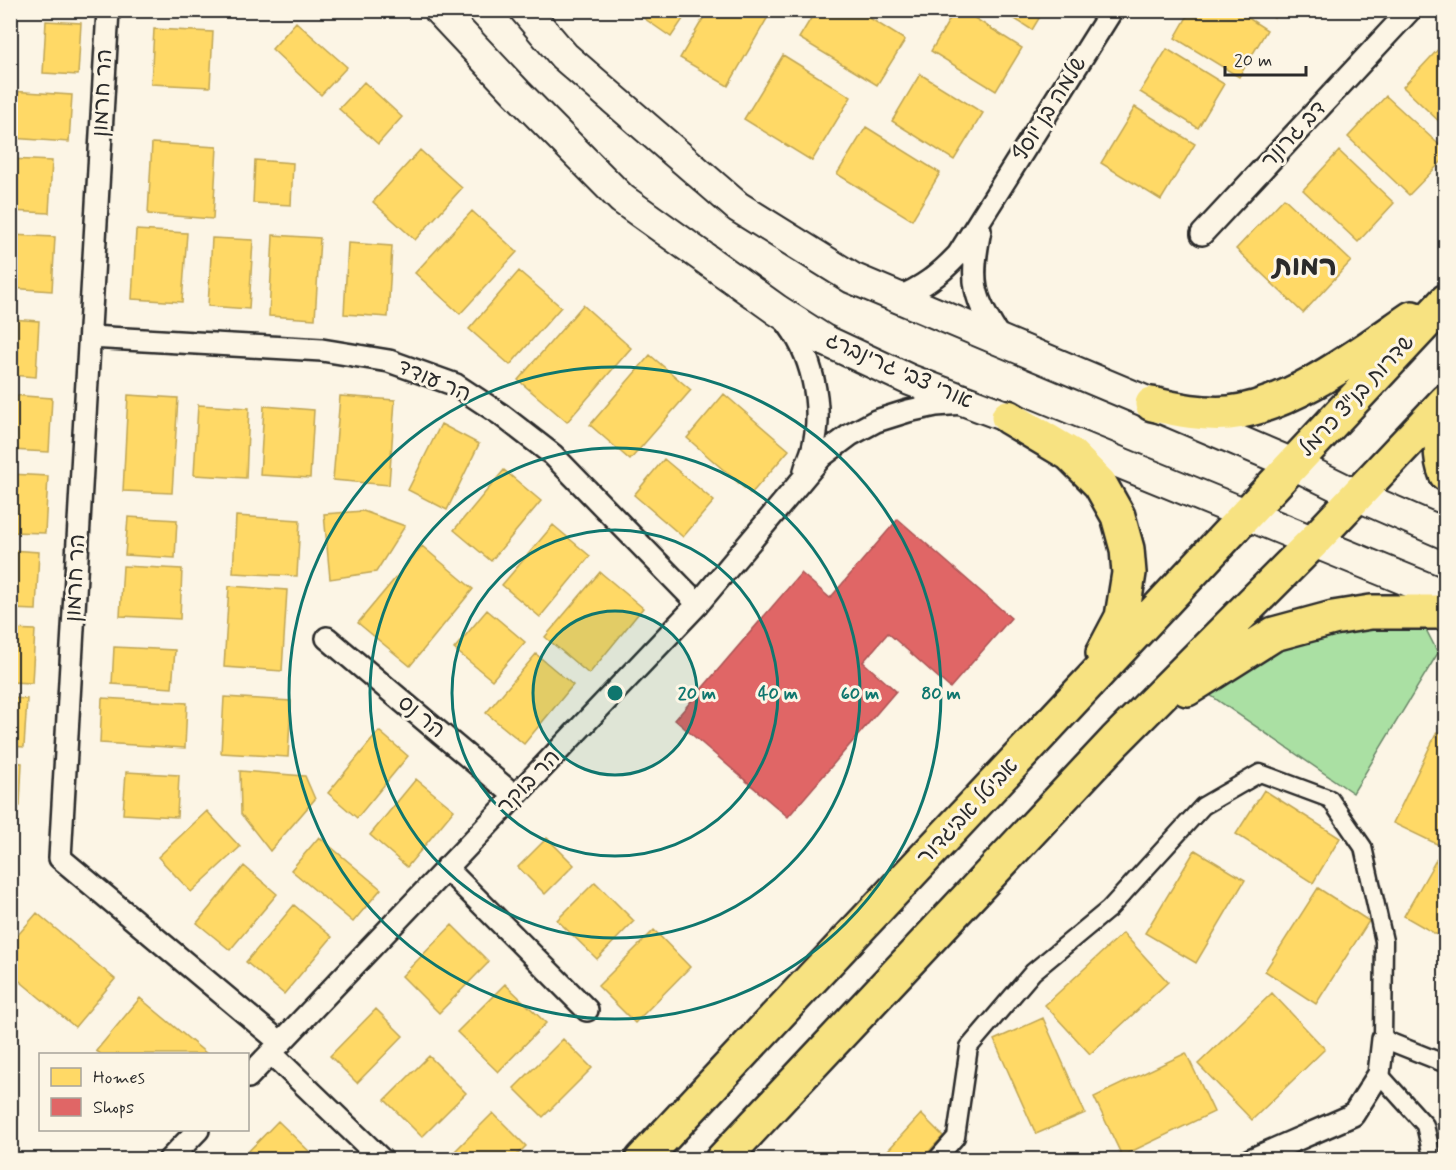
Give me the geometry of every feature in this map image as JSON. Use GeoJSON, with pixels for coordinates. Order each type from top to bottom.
{"type":"FeatureCollection","features":[{"type":"Feature","properties":{"kind":"main road","name":"אורי צבי גרינברג"},"geometry":{"type":"LineString","coordinates":[[439,10],[622,199],[777,310],[824,340],[910,380],[1008,417],[1446,596]]}},
{"type":"Feature","properties":{"kind":"main road"},"geometry":{"type":"LineString","coordinates":[[525,10],[564,56],[738,207],[852,278],[1293,464],[1356,495],[1446,534]]}},
{"type":"Feature","properties":{"kind":"main road"},"geometry":{"type":"LineString","coordinates":[[1152,404],[1200,413],[1230,412],[1260,406],[1323,377],[1446,296]]}},
{"type":"Feature","properties":{"kind":"main road","name":"שדרות בנ\"צ כרמל"},"geometry":{"type":"LineString","coordinates":[[1293,464],[1446,301]]}},
{"type":"Feature","properties":{"kind":"main road"},"geometry":{"type":"LineString","coordinates":[[722,1160],[1115,741],[1313,542],[1446,401]]}},
{"type":"Feature","properties":{"kind":"main road"},"geometry":{"type":"LineString","coordinates":[[1008,417],[1070,454],[1100,484],[1118,516],[1127,549],[1129,573],[1122,617],[1081,692]]}},
{"type":"Feature","properties":{"kind":"main road"},"geometry":{"type":"LineString","coordinates":[[1446,418],[1443,427],[1441,462],[1446,474]]}},
{"type":"Feature","properties":{"kind":"main road","name":"אביטל אביגדור"},"geometry":{"type":"LineString","coordinates":[[642,1160],[1293,464]]}},
{"type":"Feature","properties":{"kind":"main road"},"geometry":{"type":"LineString","coordinates":[[1115,741],[1214,671],[1274,634],[1333,618],[1371,612],[1446,612]]}},
{"type":"Feature","properties":{"kind":"street","name":"הר חרמון"},"geometry":{"type":"LineString","coordinates":[[108,10],[60,858],[276,1048]]}},
{"type":"Feature","properties":{"kind":"street","name":"שלמה בן יוסף"},"geometry":{"type":"LineString","coordinates":[[897,298],[918,289],[939,275],[958,255],[1112,10]]}},
{"type":"Feature","properties":{"kind":"street","name":"דב גרונר"},"geometry":{"type":"LineString","coordinates":[[1202,234],[1410,10]]}},
{"type":"Feature","properties":{"kind":"street","name":"שלמה בן יוסף"},"geometry":{"type":"LineString","coordinates":[[989,207],[980,229],[975,259],[975,286],[979,304],[1003,342]]}},
{"type":"Feature","properties":{"kind":"street","name":"הר בוקר"},"geometry":{"type":"LineString","coordinates":[[777,310],[801,344],[815,393],[817,418],[813,448],[801,480]]}},
{"type":"Feature","properties":{"kind":"street","name":"הר עודד"},"geometry":{"type":"LineString","coordinates":[[90,337],[322,350],[389,362],[456,385],[500,414],[553,455],[698,604]]}},
{"type":"Feature","properties":{"kind":"street","name":"הר בוקר"},"geometry":{"type":"LineString","coordinates":[[249,1076],[698,604],[822,456],[850,435],[876,422],[908,411],[936,405],[969,403]]}},
{"type":"Feature","properties":{"kind":"street","name":"הר נס"},"geometry":{"type":"LineString","coordinates":[[327,638],[515,796]]}},
{"type":"Feature","properties":{"kind":"street"},"geometry":{"type":"LineString","coordinates":[[936,1160],[956,1137],[969,1047],[1033,972],[1109,909],[1203,806],[1260,773],[1330,799],[1363,847],[1384,941],[1383,1039],[1379,1074],[1353,1115],[1250,1160]]}},
{"type":"Feature","properties":{"kind":"street"},"geometry":{"type":"LineString","coordinates":[[446,868],[587,1010]]}},
{"type":"Feature","properties":{"kind":"street"},"geometry":{"type":"LineString","coordinates":[[1383,1039],[1446,1064]]}},
{"type":"Feature","properties":{"kind":"street"},"geometry":{"type":"LineString","coordinates":[[276,1048],[382,1160]]}},
{"type":"Feature","properties":{"kind":"street"},"geometry":{"type":"LineString","coordinates":[[1379,1074],[1425,1125],[1432,1160]]}},
{"type":"Feature","properties":{"kind":"street"},"geometry":{"type":"LineString","coordinates":[[169,1160],[197,1131]]}},
{"type":"Feature","properties":{"kind":"green space"},"geometry":{"type":"Polygon","coordinates":[[[1417,612],[1438,653],[1353,793],[1194,684],[1234,658],[1417,612]]]}},
{"type":"Feature","properties":{"kind":"building: Homes"},"geometry":{"type":"Polygon","coordinates":[[[636,10],[689,10],[671,37],[635,12],[636,10]]]}},
{"type":"Feature","properties":{"kind":"building: Homes"},"geometry":{"type":"Polygon","coordinates":[[[708,10],[772,10],[728,86],[680,58],[708,10]]]}},
{"type":"Feature","properties":{"kind":"building: Homes"},"geometry":{"type":"Polygon","coordinates":[[[816,10],[857,10],[905,40],[877,85],[799,38],[816,10]]]}},
{"type":"Feature","properties":{"kind":"building: Homes"},"geometry":{"type":"Polygon","coordinates":[[[916,10],[932,10],[928,18],[916,10]]]}},
{"type":"Feature","properties":{"kind":"building: Homes"},"geometry":{"type":"Polygon","coordinates":[[[955,10],[962,10],[1022,48],[996,91],[931,51],[955,10]]]}},
{"type":"Feature","properties":{"kind":"building: Homes"},"geometry":{"type":"Polygon","coordinates":[[[1001,10],[1044,10],[1032,30],[1001,10]]]}},
{"type":"Feature","properties":{"kind":"building: Homes"},"geometry":{"type":"Polygon","coordinates":[[[1191,10],[1236,10],[1267,30],[1239,77],[1175,38],[1191,10]]]}},
{"type":"Feature","properties":{"kind":"building: Homes"},"geometry":{"type":"Polygon","coordinates":[[[1263,10],[1278,10],[1274,18],[1263,10]]]}},
{"type":"Feature","properties":{"kind":"building: Homes"},"geometry":{"type":"Polygon","coordinates":[[[46,21],[81,23],[78,75],[43,73],[46,21]]]}},
{"type":"Feature","properties":{"kind":"building: Homes"},"geometry":{"type":"Polygon","coordinates":[[[296,22],[347,67],[321,95],[272,49],[296,22]]]}},
{"type":"Feature","properties":{"kind":"building: Homes"},"geometry":{"type":"Polygon","coordinates":[[[154,29],[213,32],[210,87],[151,84],[154,29]]]}},
{"type":"Feature","properties":{"kind":"building: Homes"},"geometry":{"type":"Polygon","coordinates":[[[1444,43],[1446,45],[1446,128],[1403,87],[1444,43]]]}},
{"type":"Feature","properties":{"kind":"building: Homes"},"geometry":{"type":"Polygon","coordinates":[[[1167,49],[1224,84],[1198,128],[1140,92],[1167,49]]]}},
{"type":"Feature","properties":{"kind":"building: Homes"},"geometry":{"type":"Polygon","coordinates":[[[783,55],[851,97],[812,161],[744,119],[783,55]]]}},
{"type":"Feature","properties":{"kind":"building: Homes"},"geometry":{"type":"Polygon","coordinates":[[[920,74],[983,113],[954,160],[892,121],[920,74]]]}},
{"type":"Feature","properties":{"kind":"building: Homes"},"geometry":{"type":"Polygon","coordinates":[[[364,82],[402,117],[378,144],[339,109],[364,82]]]}},
{"type":"Feature","properties":{"kind":"building: Homes"},"geometry":{"type":"Polygon","coordinates":[[[10,91],[72,95],[69,142],[10,138],[10,91]]]}},
{"type":"Feature","properties":{"kind":"building: Homes"},"geometry":{"type":"Polygon","coordinates":[[[1386,96],[1446,151],[1446,157],[1409,195],[1348,137],[1386,96]]]}},
{"type":"Feature","properties":{"kind":"building: Homes"},"geometry":{"type":"Polygon","coordinates":[[[1135,107],[1195,144],[1161,200],[1101,163],[1135,107]]]}},
{"type":"Feature","properties":{"kind":"building: Homes"},"geometry":{"type":"Polygon","coordinates":[[[866,127],[940,173],[912,220],[837,174],[866,127]]]}},
{"type":"Feature","properties":{"kind":"building: Homes"},"geometry":{"type":"Polygon","coordinates":[[[152,143],[217,147],[213,219],[148,214],[152,143]]]}},
{"type":"Feature","properties":{"kind":"building: Homes"},"geometry":{"type":"Polygon","coordinates":[[[420,150],[462,188],[415,240],[373,202],[420,150]]]}},
{"type":"Feature","properties":{"kind":"building: Homes"},"geometry":{"type":"Polygon","coordinates":[[[1339,151],[1394,203],[1358,242],[1303,190],[1339,151]]]}},
{"type":"Feature","properties":{"kind":"building: Homes"},"geometry":{"type":"Polygon","coordinates":[[[10,159],[52,161],[49,213],[10,211],[10,159]]]}},
{"type":"Feature","properties":{"kind":"building: Homes"},"geometry":{"type":"Polygon","coordinates":[[[255,160],[293,163],[291,205],[253,203],[255,160]]]}},
{"type":"Feature","properties":{"kind":"building: Homes"},"geometry":{"type":"Polygon","coordinates":[[[1284,198],[1351,261],[1303,313],[1236,249],[1284,198]]]}},
{"type":"Feature","properties":{"kind":"building: Homes"},"geometry":{"type":"Polygon","coordinates":[[[472,211],[517,252],[460,314],[415,273],[472,211]]]}},
{"type":"Feature","properties":{"kind":"building: Homes"},"geometry":{"type":"Polygon","coordinates":[[[136,230],[187,233],[182,302],[132,299],[136,230]]]}},
{"type":"Feature","properties":{"kind":"building: Homes"},"geometry":{"type":"Polygon","coordinates":[[[10,235],[55,237],[52,291],[10,288],[10,235]]]}},
{"type":"Feature","properties":{"kind":"building: Homes"},"geometry":{"type":"Polygon","coordinates":[[[273,235],[320,238],[315,319],[269,316],[273,235]]]}},
{"type":"Feature","properties":{"kind":"building: Homes"},"geometry":{"type":"Polygon","coordinates":[[[212,238],[253,240],[249,309],[208,306],[212,238]]]}},
{"type":"Feature","properties":{"kind":"building: Homes"},"geometry":{"type":"Polygon","coordinates":[[[348,243],[392,246],[388,317],[344,314],[348,243]]]}},
{"type":"Feature","properties":{"kind":"building: Homes"},"geometry":{"type":"Polygon","coordinates":[[[519,271],[561,307],[510,365],[469,329],[519,271]]]}},
{"type":"Feature","properties":{"kind":"building: Homes"},"geometry":{"type":"Polygon","coordinates":[[[583,305],[631,348],[567,422],[518,380],[583,305]]]}},
{"type":"Feature","properties":{"kind":"building: Homes"},"geometry":{"type":"Polygon","coordinates":[[[10,319],[39,321],[36,377],[10,375],[10,319]]]}},
{"type":"Feature","properties":{"kind":"building: Homes"},"geometry":{"type":"Polygon","coordinates":[[[650,355],[691,390],[630,460],[590,425],[650,355]]]}},
{"type":"Feature","properties":{"kind":"building: Homes"},"geometry":{"type":"Polygon","coordinates":[[[724,394],[789,450],[751,494],[687,438],[724,394]]]}},
{"type":"Feature","properties":{"kind":"building: Homes"},"geometry":{"type":"Polygon","coordinates":[[[10,395],[52,398],[49,452],[10,450],[10,395]]]}},
{"type":"Feature","properties":{"kind":"building: Homes"},"geometry":{"type":"Polygon","coordinates":[[[128,395],[178,398],[172,493],[123,491],[128,395]]]}},
{"type":"Feature","properties":{"kind":"building: Homes"},"geometry":{"type":"Polygon","coordinates":[[[340,396],[395,400],[389,485],[333,480],[340,396]]]}},
{"type":"Feature","properties":{"kind":"building: Homes"},"geometry":{"type":"Polygon","coordinates":[[[198,405],[249,408],[246,478],[194,475],[198,405]]]}},
{"type":"Feature","properties":{"kind":"building: Homes"},"geometry":{"type":"Polygon","coordinates":[[[264,406],[314,410],[310,478],[260,475],[264,406]]]}},
{"type":"Feature","properties":{"kind":"building: Homes"},"geometry":{"type":"Polygon","coordinates":[[[441,424],[479,444],[447,510],[408,490],[441,424]]]}},
{"type":"Feature","properties":{"kind":"building: Homes"},"geometry":{"type":"Polygon","coordinates":[[[664,459],[714,501],[683,537],[634,495],[664,459]]]}},
{"type":"Feature","properties":{"kind":"building: Homes"},"geometry":{"type":"Polygon","coordinates":[[[504,470],[541,501],[491,561],[454,530],[504,470]]]}},
{"type":"Feature","properties":{"kind":"building: Homes"},"geometry":{"type":"Polygon","coordinates":[[[10,474],[48,476],[45,533],[10,532],[10,474]]]}},
{"type":"Feature","properties":{"kind":"building: Homes"},"geometry":{"type":"Polygon","coordinates":[[[363,511],[405,526],[376,572],[330,579],[324,514],[363,511]]]}},
{"type":"Feature","properties":{"kind":"building: Homes"},"geometry":{"type":"Polygon","coordinates":[[[236,516],[300,520],[297,576],[233,573],[236,516]]]}},
{"type":"Feature","properties":{"kind":"building: Homes"},"geometry":{"type":"Polygon","coordinates":[[[128,517],[177,520],[175,558],[125,555],[128,517]]]}},
{"type":"Feature","properties":{"kind":"building: Homes"},"geometry":{"type":"Polygon","coordinates":[[[553,525],[590,556],[540,617],[502,585],[553,525]]]}},
{"type":"Feature","properties":{"kind":"building: Homes"},"geometry":{"type":"Polygon","coordinates":[[[422,546],[473,589],[410,666],[358,623],[422,546]]]}},
{"type":"Feature","properties":{"kind":"building: Homes"},"geometry":{"type":"Polygon","coordinates":[[[10,550],[39,552],[36,610],[10,609],[10,550]]]}},
{"type":"Feature","properties":{"kind":"building: Homes"},"geometry":{"type":"Polygon","coordinates":[[[123,566],[182,569],[180,619],[120,616],[123,566]]]}},
{"type":"Feature","properties":{"kind":"building: Homes"},"geometry":{"type":"Polygon","coordinates":[[[600,572],[643,608],[589,674],[545,637],[600,572]]]}},
{"type":"Feature","properties":{"kind":"building: Homes"},"geometry":{"type":"Polygon","coordinates":[[[229,586],[287,590],[282,671],[224,667],[229,586]]]}},
{"type":"Feature","properties":{"kind":"building: Homes"},"geometry":{"type":"Polygon","coordinates":[[[487,610],[525,642],[492,680],[454,649],[487,610]]]}},
{"type":"Feature","properties":{"kind":"building: Homes"},"geometry":{"type":"Polygon","coordinates":[[[10,629],[35,630],[32,683],[10,682],[10,629]]]}},
{"type":"Feature","properties":{"kind":"building: Homes"},"geometry":{"type":"Polygon","coordinates":[[[114,647],[175,650],[172,688],[112,684],[114,647]]]}},
{"type":"Feature","properties":{"kind":"building: Homes"},"geometry":{"type":"Polygon","coordinates":[[[536,654],[573,685],[524,744],[486,713],[536,654]]]}},
{"type":"Feature","properties":{"kind":"building: Homes"},"geometry":{"type":"Polygon","coordinates":[[[224,697],[291,701],[288,757],[221,753],[224,697]]]}},
{"type":"Feature","properties":{"kind":"building: Homes"},"geometry":{"type":"Polygon","coordinates":[[[10,698],[27,699],[24,747],[10,746],[10,698]]]}},
{"type":"Feature","properties":{"kind":"building: Homes"},"geometry":{"type":"Polygon","coordinates":[[[102,698],[187,703],[185,748],[100,743],[102,698]]]}},
{"type":"Feature","properties":{"kind":"building: Homes"},"geometry":{"type":"Polygon","coordinates":[[[379,731],[408,756],[357,818],[328,793],[379,731]]]}},
{"type":"Feature","properties":{"kind":"building: Homes"},"geometry":{"type":"Polygon","coordinates":[[[1437,732],[1446,736],[1446,838],[1441,846],[1393,823],[1437,732]]]}},
{"type":"Feature","properties":{"kind":"building: Homes"},"geometry":{"type":"Polygon","coordinates":[[[10,762],[22,763],[20,806],[10,806],[10,762]]]}},
{"type":"Feature","properties":{"kind":"building: Homes"},"geometry":{"type":"Polygon","coordinates":[[[240,771],[305,776],[315,799],[270,851],[241,814],[240,771]]]}},
{"type":"Feature","properties":{"kind":"building: Homes"},"geometry":{"type":"Polygon","coordinates":[[[126,772],[179,775],[177,817],[123,814],[126,772]]]}},
{"type":"Feature","properties":{"kind":"building: Homes"},"geometry":{"type":"Polygon","coordinates":[[[416,779],[454,810],[407,867],[370,835],[416,779]]]}},
{"type":"Feature","properties":{"kind":"building: Homes"},"geometry":{"type":"Polygon","coordinates":[[[1264,790],[1340,838],[1313,883],[1236,834],[1264,790]]]}},
{"type":"Feature","properties":{"kind":"building: Homes"},"geometry":{"type":"Polygon","coordinates":[[[207,811],[240,847],[191,892],[158,857],[207,811]]]}},
{"type":"Feature","properties":{"kind":"building: Homes"},"geometry":{"type":"Polygon","coordinates":[[[319,837],[381,889],[353,922],[291,870],[319,837]]]}},
{"type":"Feature","properties":{"kind":"building: Homes"},"geometry":{"type":"Polygon","coordinates":[[[547,838],[574,865],[545,894],[518,867],[547,838]]]}},
{"type":"Feature","properties":{"kind":"building: Homes"},"geometry":{"type":"Polygon","coordinates":[[[1195,850],[1245,880],[1196,963],[1145,933],[1195,850]]]}},
{"type":"Feature","properties":{"kind":"building: Homes"},"geometry":{"type":"Polygon","coordinates":[[[1440,853],[1446,856],[1446,940],[1404,916],[1440,853]]]}},
{"type":"Feature","properties":{"kind":"building: Homes"},"geometry":{"type":"Polygon","coordinates":[[[244,866],[277,894],[230,950],[197,923],[244,866]]]}},
{"type":"Feature","properties":{"kind":"building: Homes"},"geometry":{"type":"Polygon","coordinates":[[[595,882],[634,921],[597,959],[557,920],[595,882]]]}},
{"type":"Feature","properties":{"kind":"building: Homes"},"geometry":{"type":"Polygon","coordinates":[[[1318,888],[1369,921],[1316,1004],[1265,971],[1318,888]]]}},
{"type":"Feature","properties":{"kind":"building: Homes"},"geometry":{"type":"Polygon","coordinates":[[[294,905],[332,937],[284,994],[246,962],[294,905]]]}},
{"type":"Feature","properties":{"kind":"building: Homes"},"geometry":{"type":"Polygon","coordinates":[[[37,913],[115,979],[75,1027],[10,973],[10,944],[37,913]]]}},
{"type":"Feature","properties":{"kind":"building: Homes"},"geometry":{"type":"Polygon","coordinates":[[[452,925],[489,962],[439,1013],[402,976],[452,925]]]}},
{"type":"Feature","properties":{"kind":"building: Homes"},"geometry":{"type":"Polygon","coordinates":[[[654,930],[690,967],[635,1023],[598,986],[654,930]]]}},
{"type":"Feature","properties":{"kind":"building: Homes"},"geometry":{"type":"Polygon","coordinates":[[[1123,933],[1168,982],[1090,1054],[1045,1005],[1123,933]]]}},
{"type":"Feature","properties":{"kind":"building: Homes"},"geometry":{"type":"Polygon","coordinates":[[[505,984],[546,1023],[498,1072],[457,1032],[505,984]]]}},
{"type":"Feature","properties":{"kind":"building: Homes"},"geometry":{"type":"Polygon","coordinates":[[[1272,993],[1325,1049],[1252,1120],[1198,1064],[1272,993]]]}},
{"type":"Feature","properties":{"kind":"building: Homes"},"geometry":{"type":"Polygon","coordinates":[[[140,998],[206,1053],[99,1053],[96,1051],[140,998]]]}},
{"type":"Feature","properties":{"kind":"building: Homes"},"geometry":{"type":"Polygon","coordinates":[[[376,1009],[403,1036],[357,1083],[330,1056],[376,1009]]]}},
{"type":"Feature","properties":{"kind":"building: Homes"},"geometry":{"type":"Polygon","coordinates":[[[1043,1018],[1085,1113],[1036,1134],[994,1040],[1043,1018]]]}},
{"type":"Feature","properties":{"kind":"building: Homes"},"geometry":{"type":"Polygon","coordinates":[[[563,1039],[592,1068],[543,1117],[514,1088],[563,1039]]]}},
{"type":"Feature","properties":{"kind":"building: Homes"},"geometry":{"type":"Polygon","coordinates":[[[1186,1053],[1214,1112],[1122,1156],[1094,1097],[1186,1053]]]}},
{"type":"Feature","properties":{"kind":"building: Homes"},"geometry":{"type":"Polygon","coordinates":[[[429,1056],[466,1093],[422,1137],[385,1100],[429,1056]]]}},
{"type":"Feature","properties":{"kind":"building: Homes"},"geometry":{"type":"Polygon","coordinates":[[[493,1113],[526,1146],[512,1160],[446,1160],[493,1113]]]}},
{"type":"Feature","properties":{"kind":"building: Homes"},"geometry":{"type":"Polygon","coordinates":[[[921,1114],[943,1136],[921,1160],[879,1160],[921,1114]]]}},
{"type":"Feature","properties":{"kind":"building: Homes"},"geometry":{"type":"Polygon","coordinates":[[[278,1121],[313,1155],[309,1160],[240,1160],[278,1121]]]}},
{"type":"Feature","properties":{"kind":"building: Shops"},"geometry":{"type":"Polygon","coordinates":[[[898,519],[1011,618],[950,688],[888,633],[863,662],[896,691],[788,817],[675,720],[801,573],[830,598],[898,519]]]}},
{"type":"Feature","properties":{"kind":"district","name":"רמות"},"geometry":{"type":"Point","coordinates":[1305,267]}}]}
